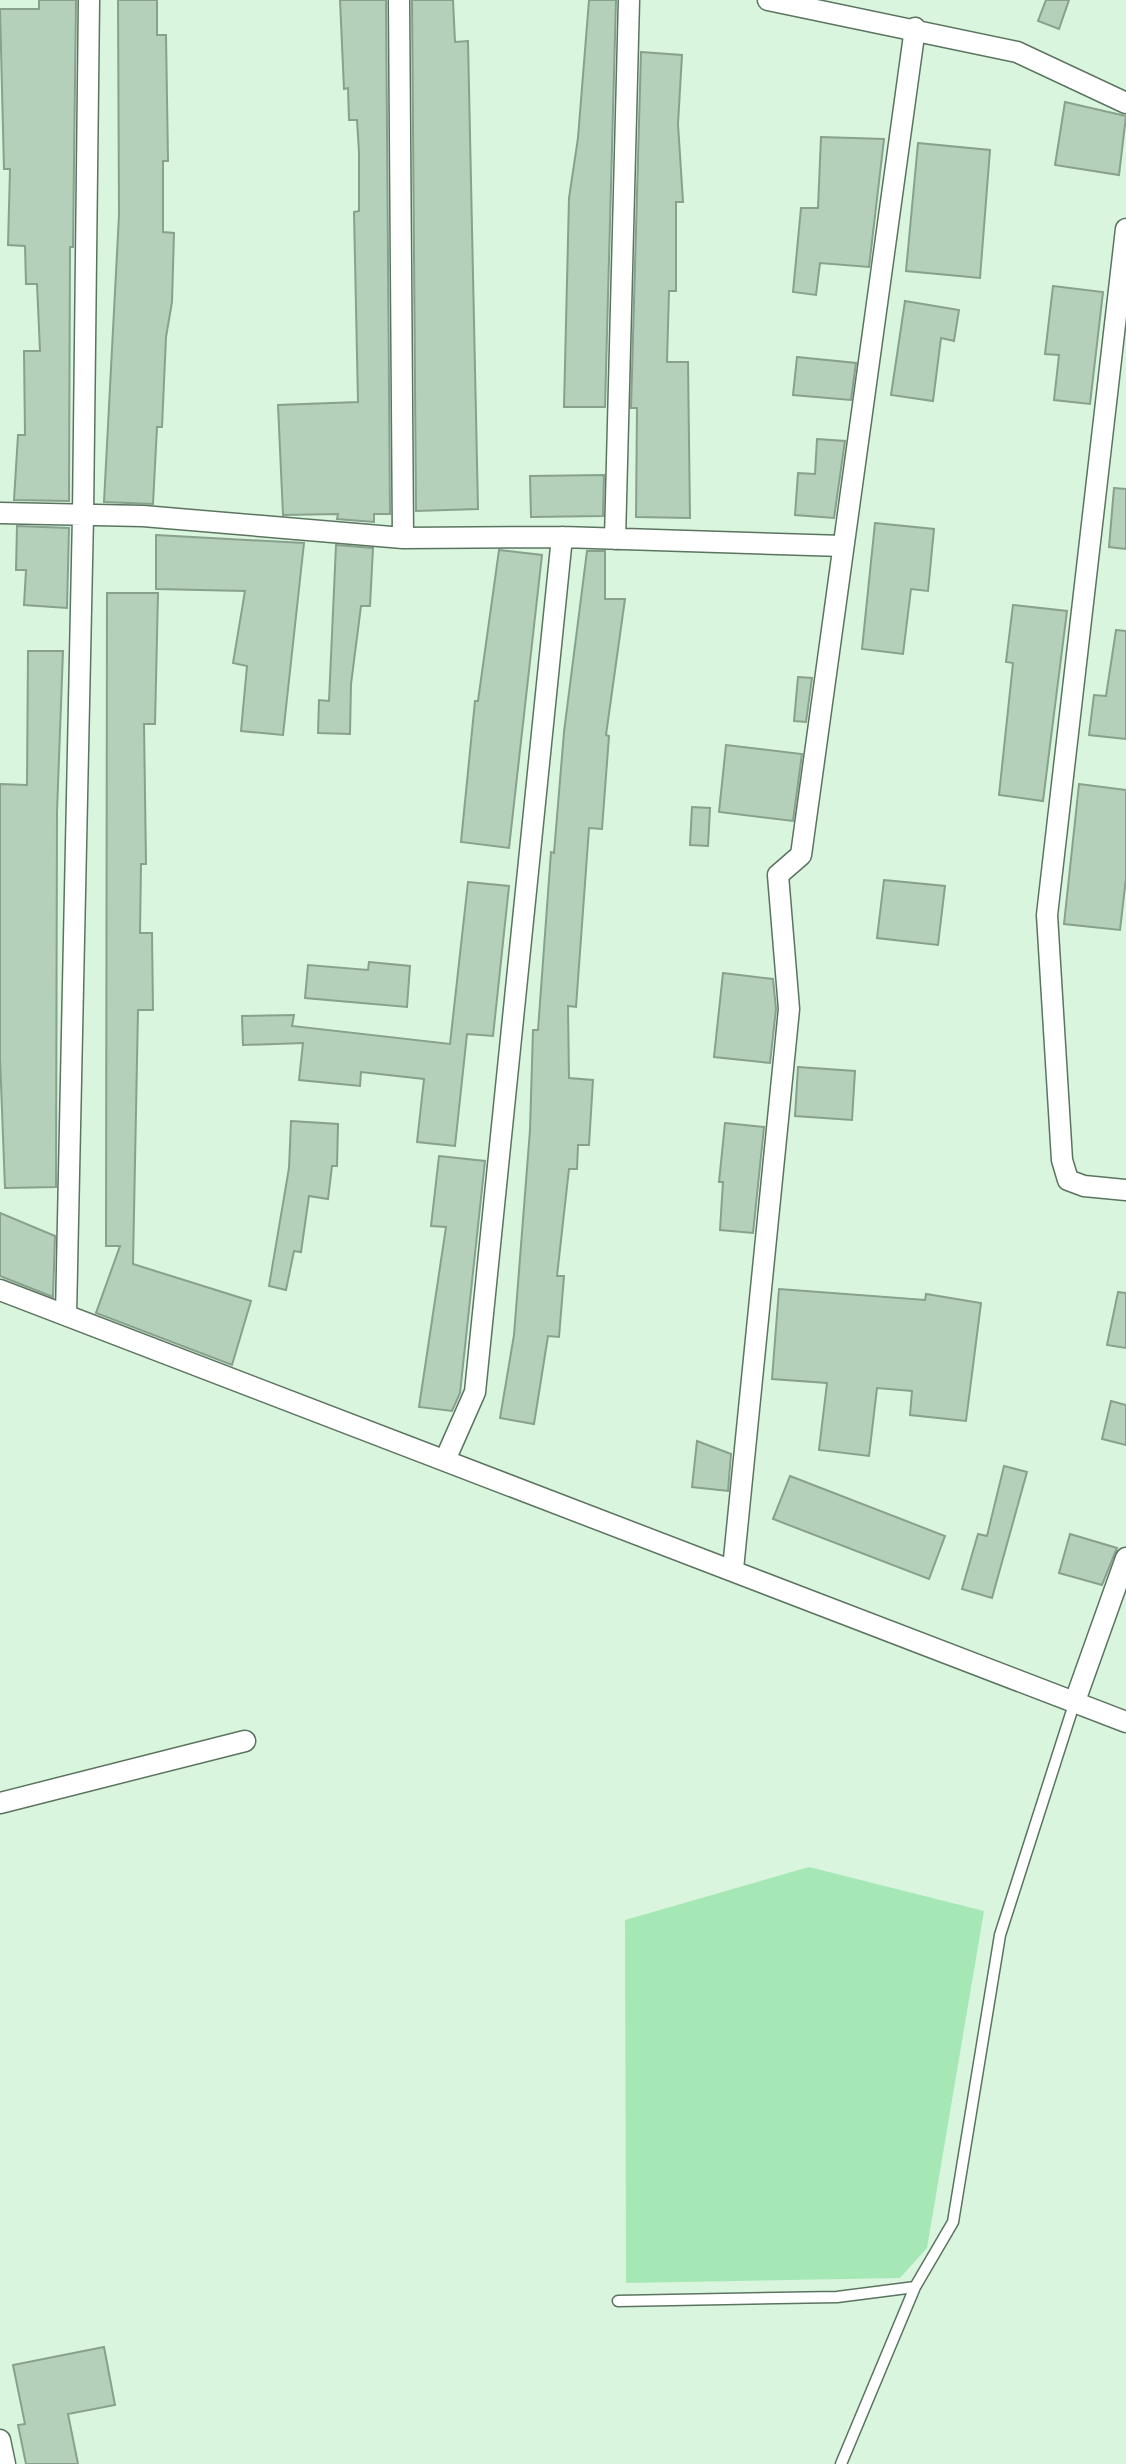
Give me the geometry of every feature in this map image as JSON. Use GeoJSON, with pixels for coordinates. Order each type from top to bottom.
{"type":"FeatureCollection","features":[{"type":"Feature","properties":{"kind":"street"},"geometry":{"type":"LineString","coordinates":[[66,1315],[83,515],[89,0]]}},
{"type":"Feature","properties":{"kind":"street"},"geometry":{"type":"LineString","coordinates":[[399,0],[403,538]]}},
{"type":"Feature","properties":{"kind":"street"},"geometry":{"type":"LineString","coordinates":[[615,539],[629,0]]}},
{"type":"Feature","properties":{"kind":"street"},"geometry":{"type":"LineString","coordinates":[[768,0],[915,28],[1017,52],[1126,103]]}},
{"type":"Feature","properties":{"kind":"street"},"geometry":{"type":"LineString","coordinates":[[733,1569],[789,1009],[778,875],[801,855],[915,28]]}},
{"type":"Feature","properties":{"kind":"street"},"geometry":{"type":"LineString","coordinates":[[1126,229],[1047,915],[1062,1160],[1068,1180],[1084,1186],[1126,1190]]}},
{"type":"Feature","properties":{"kind":"street"},"geometry":{"type":"LineString","coordinates":[[0,513],[143,516],[403,538],[562,537],[843,546]]}},
{"type":"Feature","properties":{"kind":"street"},"geometry":{"type":"LineString","coordinates":[[445,1460],[475,1392],[562,537]]}},
{"type":"Feature","properties":{"kind":"street"},"geometry":{"type":"LineString","coordinates":[[0,1290],[1126,1722]]}},
{"type":"Feature","properties":{"kind":"street"},"geometry":{"type":"LineString","coordinates":[[1075,1701],[1126,1558]]}},
{"type":"Feature","properties":{"kind":"street"},"geometry":{"type":"LineString","coordinates":[[0,1803],[245,1741]]}},
{"type":"Feature","properties":{"kind":"street"},"geometry":{"type":"LineString","coordinates":[[0,2440],[5,2464]]}},
{"type":"Feature","properties":{"kind":"lane"},"geometry":{"type":"LineString","coordinates":[[841,2464],[915,2287],[953,2222],[1000,1935],[1075,1701]]}},
{"type":"Feature","properties":{"kind":"lane"},"geometry":{"type":"LineString","coordinates":[[618,2301],[837,2297],[915,2287]]}},
{"type":"Feature","properties":{"kind":"green space"},"geometry":{"type":"Polygon","coordinates":[[[809,1867],[984,1911],[927,2248],[900,2278],[626,2283],[625,1920],[809,1867]]]}},
{"type":"Feature","properties":{"kind":"building"},"geometry":{"type":"Polygon","coordinates":[[[39,0],[76,0],[73,247],[70,247],[69,501],[14,500],[18,435],[25,435],[24,351],[40,351],[37,284],[26,284],[25,246],[8,245],[10,169],[4,169],[0,9],[39,9],[39,0]]]}},
{"type":"Feature","properties":{"kind":"building"},"geometry":{"type":"Polygon","coordinates":[[[118,0],[157,0],[157,35],[166,35],[168,161],[163,161],[163,232],[174,233],[172,302],[166,337],[162,427],[157,427],[153,504],[104,502],[119,215],[118,0]]]}},
{"type":"Feature","properties":{"kind":"building"},"geometry":{"type":"Polygon","coordinates":[[[340,0],[386,0],[390,514],[374,514],[374,522],[337,519],[338,514],[283,515],[278,405],[358,402],[354,212],[359,211],[359,152],[357,120],[349,120],[348,88],[344,89],[340,0]]]}},
{"type":"Feature","properties":{"kind":"building"},"geometry":{"type":"Polygon","coordinates":[[[412,0],[453,0],[455,42],[468,41],[478,509],[416,511],[412,0]]]}},
{"type":"Feature","properties":{"kind":"building"},"geometry":{"type":"Polygon","coordinates":[[[589,0],[616,0],[605,407],[564,407],[569,198],[578,138],[589,0]]]}},
{"type":"Feature","properties":{"kind":"building"},"geometry":{"type":"Polygon","coordinates":[[[1046,0],[1069,0],[1059,29],[1038,21],[1046,0]]]}},
{"type":"Feature","properties":{"kind":"building"},"geometry":{"type":"Polygon","coordinates":[[[641,52],[682,55],[678,124],[683,202],[676,202],[676,291],[669,291],[667,362],[688,362],[690,518],[636,517],[637,408],[631,408],[641,52]]]}},
{"type":"Feature","properties":{"kind":"building"},"geometry":{"type":"Polygon","coordinates":[[[1065,102],[1126,116],[1119,175],[1055,165],[1065,102]]]}},
{"type":"Feature","properties":{"kind":"building"},"geometry":{"type":"Polygon","coordinates":[[[821,137],[884,139],[869,267],[820,263],[816,295],[793,292],[801,208],[818,208],[821,137]]]}},
{"type":"Feature","properties":{"kind":"building"},"geometry":{"type":"Polygon","coordinates":[[[918,143],[990,150],[980,278],[906,271],[918,143]]]}},
{"type":"Feature","properties":{"kind":"building"},"geometry":{"type":"Polygon","coordinates":[[[1053,286],[1103,292],[1090,404],[1054,400],[1059,355],[1045,354],[1053,286]]]}},
{"type":"Feature","properties":{"kind":"building"},"geometry":{"type":"Polygon","coordinates":[[[905,301],[959,310],[954,341],[941,338],[933,401],[891,395],[905,301]]]}},
{"type":"Feature","properties":{"kind":"building"},"geometry":{"type":"Polygon","coordinates":[[[797,357],[856,363],[851,400],[793,395],[797,357]]]}},
{"type":"Feature","properties":{"kind":"building"},"geometry":{"type":"Polygon","coordinates":[[[817,439],[845,441],[834,518],[795,515],[798,473],[815,474],[817,439]]]}},
{"type":"Feature","properties":{"kind":"building"},"geometry":{"type":"Polygon","coordinates":[[[604,475],[603,516],[531,517],[530,476],[604,475]]]}},
{"type":"Feature","properties":{"kind":"building"},"geometry":{"type":"Polygon","coordinates":[[[1114,488],[1126,489],[1126,549],[1109,547],[1114,488]]]}},
{"type":"Feature","properties":{"kind":"building"},"geometry":{"type":"Polygon","coordinates":[[[875,523],[934,529],[928,591],[911,589],[903,654],[862,649],[875,523]]]}},
{"type":"Feature","properties":{"kind":"building"},"geometry":{"type":"Polygon","coordinates":[[[17,526],[69,528],[67,608],[24,605],[26,570],[16,570],[17,526]]]}},
{"type":"Feature","properties":{"kind":"building"},"geometry":{"type":"Polygon","coordinates":[[[156,535],[304,543],[283,735],[241,731],[247,666],[233,663],[245,591],[156,589],[156,535]]]}},
{"type":"Feature","properties":{"kind":"building"},"geometry":{"type":"Polygon","coordinates":[[[336,545],[373,548],[370,606],[361,606],[351,684],[350,734],[318,733],[319,700],[329,701],[336,545]]]}},
{"type":"Feature","properties":{"kind":"building"},"geometry":{"type":"Polygon","coordinates":[[[499,550],[542,555],[509,848],[461,842],[475,701],[478,701],[499,550]]]}},
{"type":"Feature","properties":{"kind":"building"},"geometry":{"type":"Polygon","coordinates":[[[587,551],[605,551],[605,599],[625,599],[606,735],[609,736],[602,829],[589,828],[576,1007],[568,1006],[569,1078],[593,1080],[589,1145],[578,1145],[577,1169],[569,1169],[557,1276],[564,1276],[559,1337],[548,1336],[534,1424],[500,1418],[514,1335],[530,1130],[533,1030],[538,1030],[551,852],[554,853],[564,732],[587,551]]]}},
{"type":"Feature","properties":{"kind":"building"},"geometry":{"type":"Polygon","coordinates":[[[107,593],[158,593],[155,724],[144,724],[146,864],[141,864],[140,933],[152,933],[153,1010],[138,1010],[133,1264],[251,1301],[232,1365],[96,1313],[120,1246],[106,1246],[107,593]]]}},
{"type":"Feature","properties":{"kind":"building"},"geometry":{"type":"Polygon","coordinates":[[[1013,605],[1067,611],[1043,801],[999,795],[1013,663],[1006,662],[1013,605]]]}},
{"type":"Feature","properties":{"kind":"building"},"geometry":{"type":"Polygon","coordinates":[[[1116,630],[1126,631],[1126,739],[1089,735],[1094,695],[1106,696],[1116,630]]]}},
{"type":"Feature","properties":{"kind":"building"},"geometry":{"type":"Polygon","coordinates":[[[28,651],[63,651],[57,812],[56,1187],[5,1188],[0,1058],[0,784],[27,785],[28,651]]]}},
{"type":"Feature","properties":{"kind":"building"},"geometry":{"type":"Polygon","coordinates":[[[798,677],[812,678],[806,722],[794,721],[798,677]]]}},
{"type":"Feature","properties":{"kind":"building"},"geometry":{"type":"Polygon","coordinates":[[[726,745],[802,754],[793,821],[719,812],[726,745]]]}},
{"type":"Feature","properties":{"kind":"building"},"geometry":{"type":"Polygon","coordinates":[[[1079,784],[1126,790],[1126,878],[1120,930],[1064,924],[1079,784]]]}},
{"type":"Feature","properties":{"kind":"building"},"geometry":{"type":"Polygon","coordinates":[[[692,807],[710,808],[708,846],[690,845],[692,807]]]}},
{"type":"Feature","properties":{"kind":"building"},"geometry":{"type":"Polygon","coordinates":[[[884,880],[945,886],[938,945],[877,938],[884,880]]]}},
{"type":"Feature","properties":{"kind":"building"},"geometry":{"type":"Polygon","coordinates":[[[468,882],[509,886],[493,1036],[467,1034],[455,1146],[417,1142],[424,1079],[361,1072],[360,1086],[299,1080],[303,1043],[243,1045],[242,1016],[294,1015],[292,1026],[450,1044],[468,882]]]}},
{"type":"Feature","properties":{"kind":"building"},"geometry":{"type":"Polygon","coordinates":[[[369,962],[410,966],[407,1007],[305,998],[308,965],[368,970],[369,962]]]}},
{"type":"Feature","properties":{"kind":"building"},"geometry":{"type":"Polygon","coordinates":[[[723,973],[773,979],[776,1009],[770,1063],[714,1057],[723,973]]]}},
{"type":"Feature","properties":{"kind":"building"},"geometry":{"type":"Polygon","coordinates":[[[798,1067],[855,1071],[852,1120],[795,1116],[798,1067]]]}},
{"type":"Feature","properties":{"kind":"building"},"geometry":{"type":"Polygon","coordinates":[[[291,1121],[338,1124],[337,1166],[332,1166],[328,1199],[309,1196],[301,1252],[294,1251],[286,1290],[269,1286],[289,1168],[291,1121]]]}},
{"type":"Feature","properties":{"kind":"building"},"geometry":{"type":"Polygon","coordinates":[[[725,1123],[764,1127],[753,1233],[720,1230],[723,1182],[719,1182],[725,1123]]]}},
{"type":"Feature","properties":{"kind":"building"},"geometry":{"type":"Polygon","coordinates":[[[439,1156],[485,1161],[460,1393],[452,1411],[419,1407],[446,1227],[431,1226],[439,1156]]]}},
{"type":"Feature","properties":{"kind":"building"},"geometry":{"type":"Polygon","coordinates":[[[0,1213],[55,1236],[53,1297],[0,1276],[0,1213]]]}},
{"type":"Feature","properties":{"kind":"building"},"geometry":{"type":"Polygon","coordinates":[[[779,1289],[925,1300],[926,1294],[981,1303],[966,1421],[910,1415],[912,1391],[877,1388],[869,1456],[819,1450],[827,1383],[772,1379],[779,1289]]]}},
{"type":"Feature","properties":{"kind":"building"},"geometry":{"type":"Polygon","coordinates":[[[1118,1292],[1126,1293],[1126,1348],[1107,1345],[1118,1292]]]}},
{"type":"Feature","properties":{"kind":"building"},"geometry":{"type":"Polygon","coordinates":[[[1111,1401],[1126,1405],[1126,1445],[1102,1439],[1111,1401]]]}},
{"type":"Feature","properties":{"kind":"building"},"geometry":{"type":"Polygon","coordinates":[[[697,1441],[731,1454],[728,1491],[692,1487],[697,1441]]]}},
{"type":"Feature","properties":{"kind":"building"},"geometry":{"type":"Polygon","coordinates":[[[1004,1466],[1027,1472],[992,1598],[962,1589],[978,1534],[987,1536],[1004,1466]]]}},
{"type":"Feature","properties":{"kind":"building"},"geometry":{"type":"Polygon","coordinates":[[[790,1476],[945,1536],[929,1579],[773,1519],[790,1476]]]}},
{"type":"Feature","properties":{"kind":"building"},"geometry":{"type":"Polygon","coordinates":[[[1070,1534],[1117,1548],[1102,1585],[1059,1573],[1070,1534]]]}},
{"type":"Feature","properties":{"kind":"building"},"geometry":{"type":"Polygon","coordinates":[[[104,2347],[115,2405],[68,2414],[78,2464],[26,2464],[18,2425],[25,2424],[13,2365],[104,2347]]]}}]}
